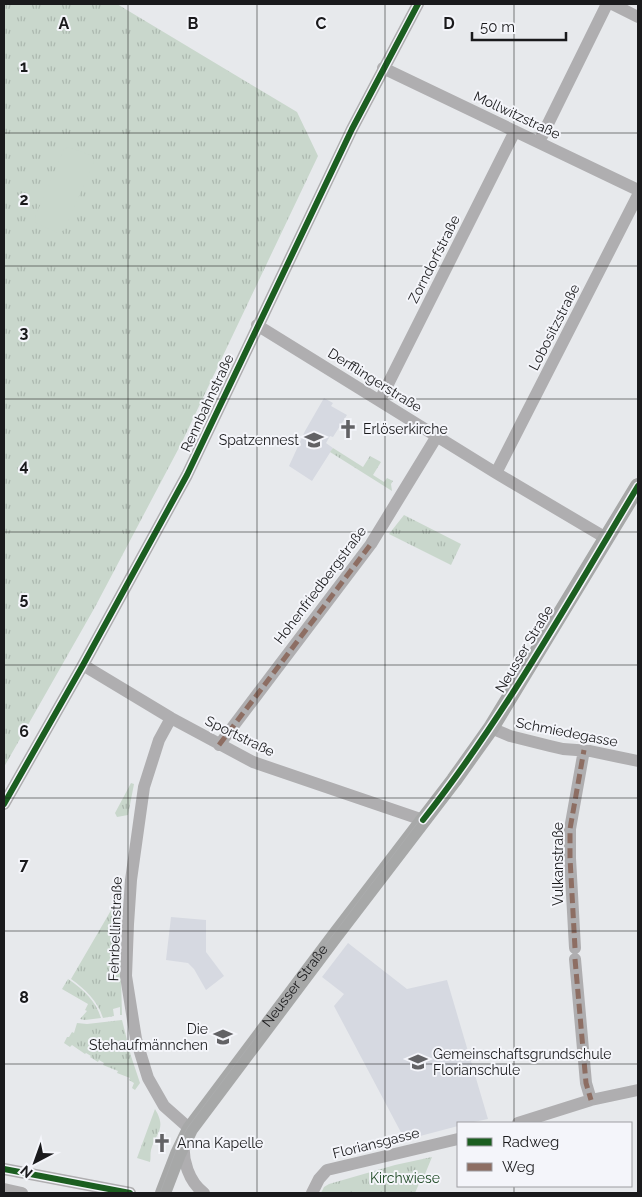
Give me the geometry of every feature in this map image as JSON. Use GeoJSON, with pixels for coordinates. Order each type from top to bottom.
{"type":"FeatureCollection","features":[{"type":"Feature","properties":{"kind":"main road","name":"Neusser Straße"},"geometry":{"type":"LineString","coordinates":[[163,1193],[187,1134],[463,768],[491,728],[638,486]]}},
{"type":"Feature","properties":{"kind":"street","name":"Rennbahnstraße"},"geometry":{"type":"LineString","coordinates":[[4,804],[187,475],[257,324],[352,129],[418,4]]}},
{"type":"Feature","properties":{"kind":"street"},"geometry":{"type":"LineString","coordinates":[[539,142],[607,4]]}},
{"type":"Feature","properties":{"kind":"street"},"geometry":{"type":"LineString","coordinates":[[612,4],[638,16]]}},
{"type":"Feature","properties":{"kind":"street","name":"Mollwitzstraße"},"geometry":{"type":"LineString","coordinates":[[383,68],[638,190]]}},
{"type":"Feature","properties":{"kind":"street","name":"Zorndorfstraße"},"geometry":{"type":"LineString","coordinates":[[380,400],[515,131]]}},
{"type":"Feature","properties":{"kind":"street","name":"Lobositzstraße"},"geometry":{"type":"LineString","coordinates":[[496,472],[638,195]]}},
{"type":"Feature","properties":{"kind":"street","name":"Derfflingerstraße"},"geometry":{"type":"LineString","coordinates":[[257,324],[606,538]]}},
{"type":"Feature","properties":{"kind":"street","name":"Hohenfriedbergstraße"},"geometry":{"type":"LineString","coordinates":[[219,745],[370,544],[437,436]]}},
{"type":"Feature","properties":{"kind":"street","name":"Sportstraße"},"geometry":{"type":"LineString","coordinates":[[83,664],[172,718],[252,762],[423,820]]}},
{"type":"Feature","properties":{"kind":"street","name":"Fehrbellinstraße"},"geometry":{"type":"LineString","coordinates":[[172,718],[159,740],[144,787],[131,880],[126,976],[134,1032],[140,1058],[148,1078],[164,1106],[187,1134]]}},
{"type":"Feature","properties":{"kind":"street","name":"Schmiedegasse"},"geometry":{"type":"LineString","coordinates":[[491,728],[510,736],[563,749],[584,750],[638,761]]}},
{"type":"Feature","properties":{"kind":"street","name":"Vulkanstraße"},"geometry":{"type":"LineString","coordinates":[[584,750],[570,829],[570,858],[575,954],[586,1083],[591,1100]]}},
{"type":"Feature","properties":{"kind":"street"},"geometry":{"type":"LineString","coordinates":[[521,1122],[591,1100],[638,1090]]}},
{"type":"Feature","properties":{"kind":"street"},"geometry":{"type":"LineString","coordinates":[[187,1134],[183,1148],[188,1170],[195,1185],[204,1193]]}},
{"type":"Feature","properties":{"kind":"street","name":"Floriansgasse"},"geometry":{"type":"LineString","coordinates":[[312,1193],[326,1170],[457,1139]]}},
{"type":"Feature","properties":{"kind":"street"},"geometry":{"type":"LineString","coordinates":[[4,1168],[130,1193]]}},
{"type":"Feature","properties":{"kind":"street"},"geometry":{"type":"LineString","coordinates":[[4,1189],[22,1193]]}},
{"type":"Feature","properties":{"kind":"shaded area","name":"Spatzennest"},"geometry":{"type":"Polygon","coordinates":[[[324,398],[333,403],[331,406],[347,415],[333,437],[330,436],[326,443],[333,448],[312,481],[289,466],[305,431],[324,398]]]}},
{"type":"Feature","properties":{"kind":"shaded area"},"geometry":{"type":"Polygon","coordinates":[[[171,917],[206,920],[206,952],[224,976],[206,990],[194,969],[188,963],[166,960],[171,917]]]}},
{"type":"Feature","properties":{"kind":"shaded area","name":"Gemeinschaftsgrundschule Florianschule"},"geometry":{"type":"Polygon","coordinates":[[[348,943],[407,989],[447,980],[488,1119],[474,1122],[457,1122],[457,1126],[405,1140],[334,1006],[344,994],[322,977],[348,943]]]}},
{"type":"Feature","properties":{"kind":"green space"},"geometry":{"type":"Polygon","coordinates":[[[4,4],[117,4],[297,112],[318,156],[181,444],[95,607],[4,767],[4,4]]]}},
{"type":"Feature","properties":{"kind":"green space"},"geometry":{"type":"Polygon","coordinates":[[[69,147],[92,156],[94,162],[64,230],[58,233],[36,223],[35,217],[64,149],[69,147]]]}},
{"type":"Feature","properties":{"kind":"green space"},"geometry":{"type":"Polygon","coordinates":[[[333,448],[363,467],[370,456],[381,462],[373,475],[384,482],[387,478],[393,481],[391,484],[392,491],[330,452],[333,448]]]}},
{"type":"Feature","properties":{"kind":"green space"},"geometry":{"type":"Polygon","coordinates":[[[404,515],[461,544],[451,565],[389,534],[404,515]]]}},
{"type":"Feature","properties":{"kind":"green space"},"geometry":{"type":"Polygon","coordinates":[[[131,783],[134,784],[128,815],[117,817],[115,813],[131,783]]]}},
{"type":"Feature","properties":{"kind":"green space"},"geometry":{"type":"Polygon","coordinates":[[[117,900],[119,900],[122,1015],[120,1015],[120,1007],[113,1009],[114,1016],[103,1018],[98,1006],[90,996],[71,979],[117,900]]]}},
{"type":"Feature","properties":{"kind":"green space"},"geometry":{"type":"Polygon","coordinates":[[[68,979],[88,996],[96,1006],[101,1018],[80,1019],[87,1011],[85,1010],[88,1004],[62,989],[68,979]]]}},
{"type":"Feature","properties":{"kind":"green space"},"geometry":{"type":"Polygon","coordinates":[[[122,1020],[140,1083],[135,1090],[132,1088],[134,1083],[129,1080],[130,1078],[117,1073],[118,1071],[103,1065],[104,1063],[99,1060],[98,1062],[72,1045],[70,1047],[64,1043],[72,1032],[74,1033],[77,1023],[87,1024],[122,1020]]]}},
{"type":"Feature","properties":{"kind":"green space"},"geometry":{"type":"Polygon","coordinates":[[[155,1109],[160,1126],[151,1150],[150,1162],[137,1158],[155,1109]]]}},
{"type":"Feature","properties":{"kind":"green space","name":"Kirchwiese"},"geometry":{"type":"Polygon","coordinates":[[[432,1157],[415,1193],[321,1193],[324,1187],[329,1184],[395,1165],[432,1157]]]}},
{"type":"Feature","properties":{"kind":"tram line"},"geometry":{"type":"LineString","coordinates":[[160,1193],[178,1145],[188,1127],[474,748],[638,479]]}},
{"type":"Feature","properties":{"kind":"marked path"},"geometry":{"type":"LineString","coordinates":[[219,745],[371,544]]}},
{"type":"Feature","properties":{"kind":"marked path"},"geometry":{"type":"LineString","coordinates":[[575,948],[570,829],[584,750]]}},
{"type":"Feature","properties":{"kind":"marked path"},"geometry":{"type":"LineString","coordinates":[[575,959],[586,1083],[591,1100]]}},
{"type":"Feature","properties":{"kind":"cycle path"},"geometry":{"type":"LineString","coordinates":[[4,804],[187,475],[352,129],[418,4]]}},
{"type":"Feature","properties":{"kind":"cycle path"},"geometry":{"type":"LineString","coordinates":[[423,820],[482,740],[562,614],[638,486]]}},
{"type":"Feature","properties":{"kind":"cycle path"},"geometry":{"type":"LineString","coordinates":[[4,1169],[130,1193]]}},
{"type":"Feature","properties":{"kind":"place","name":"Erlöserkirche"},"geometry":{"type":"Point","coordinates":[348,429]}},
{"type":"Feature","properties":{"kind":"place","name":"Spatzennest"},"geometry":{"type":"Point","coordinates":[314,440]}},
{"type":"Feature","properties":{"kind":"place","name":"Die Stehaufmännchen"},"geometry":{"type":"Point","coordinates":[223,1037]}},
{"type":"Feature","properties":{"kind":"place","name":"Gemeinschaftsgrundschule Florianschule"},"geometry":{"type":"Point","coordinates":[418,1062]}},
{"type":"Feature","properties":{"kind":"place","name":"Anna Kapelle"},"geometry":{"type":"Point","coordinates":[162,1143]}}]}
